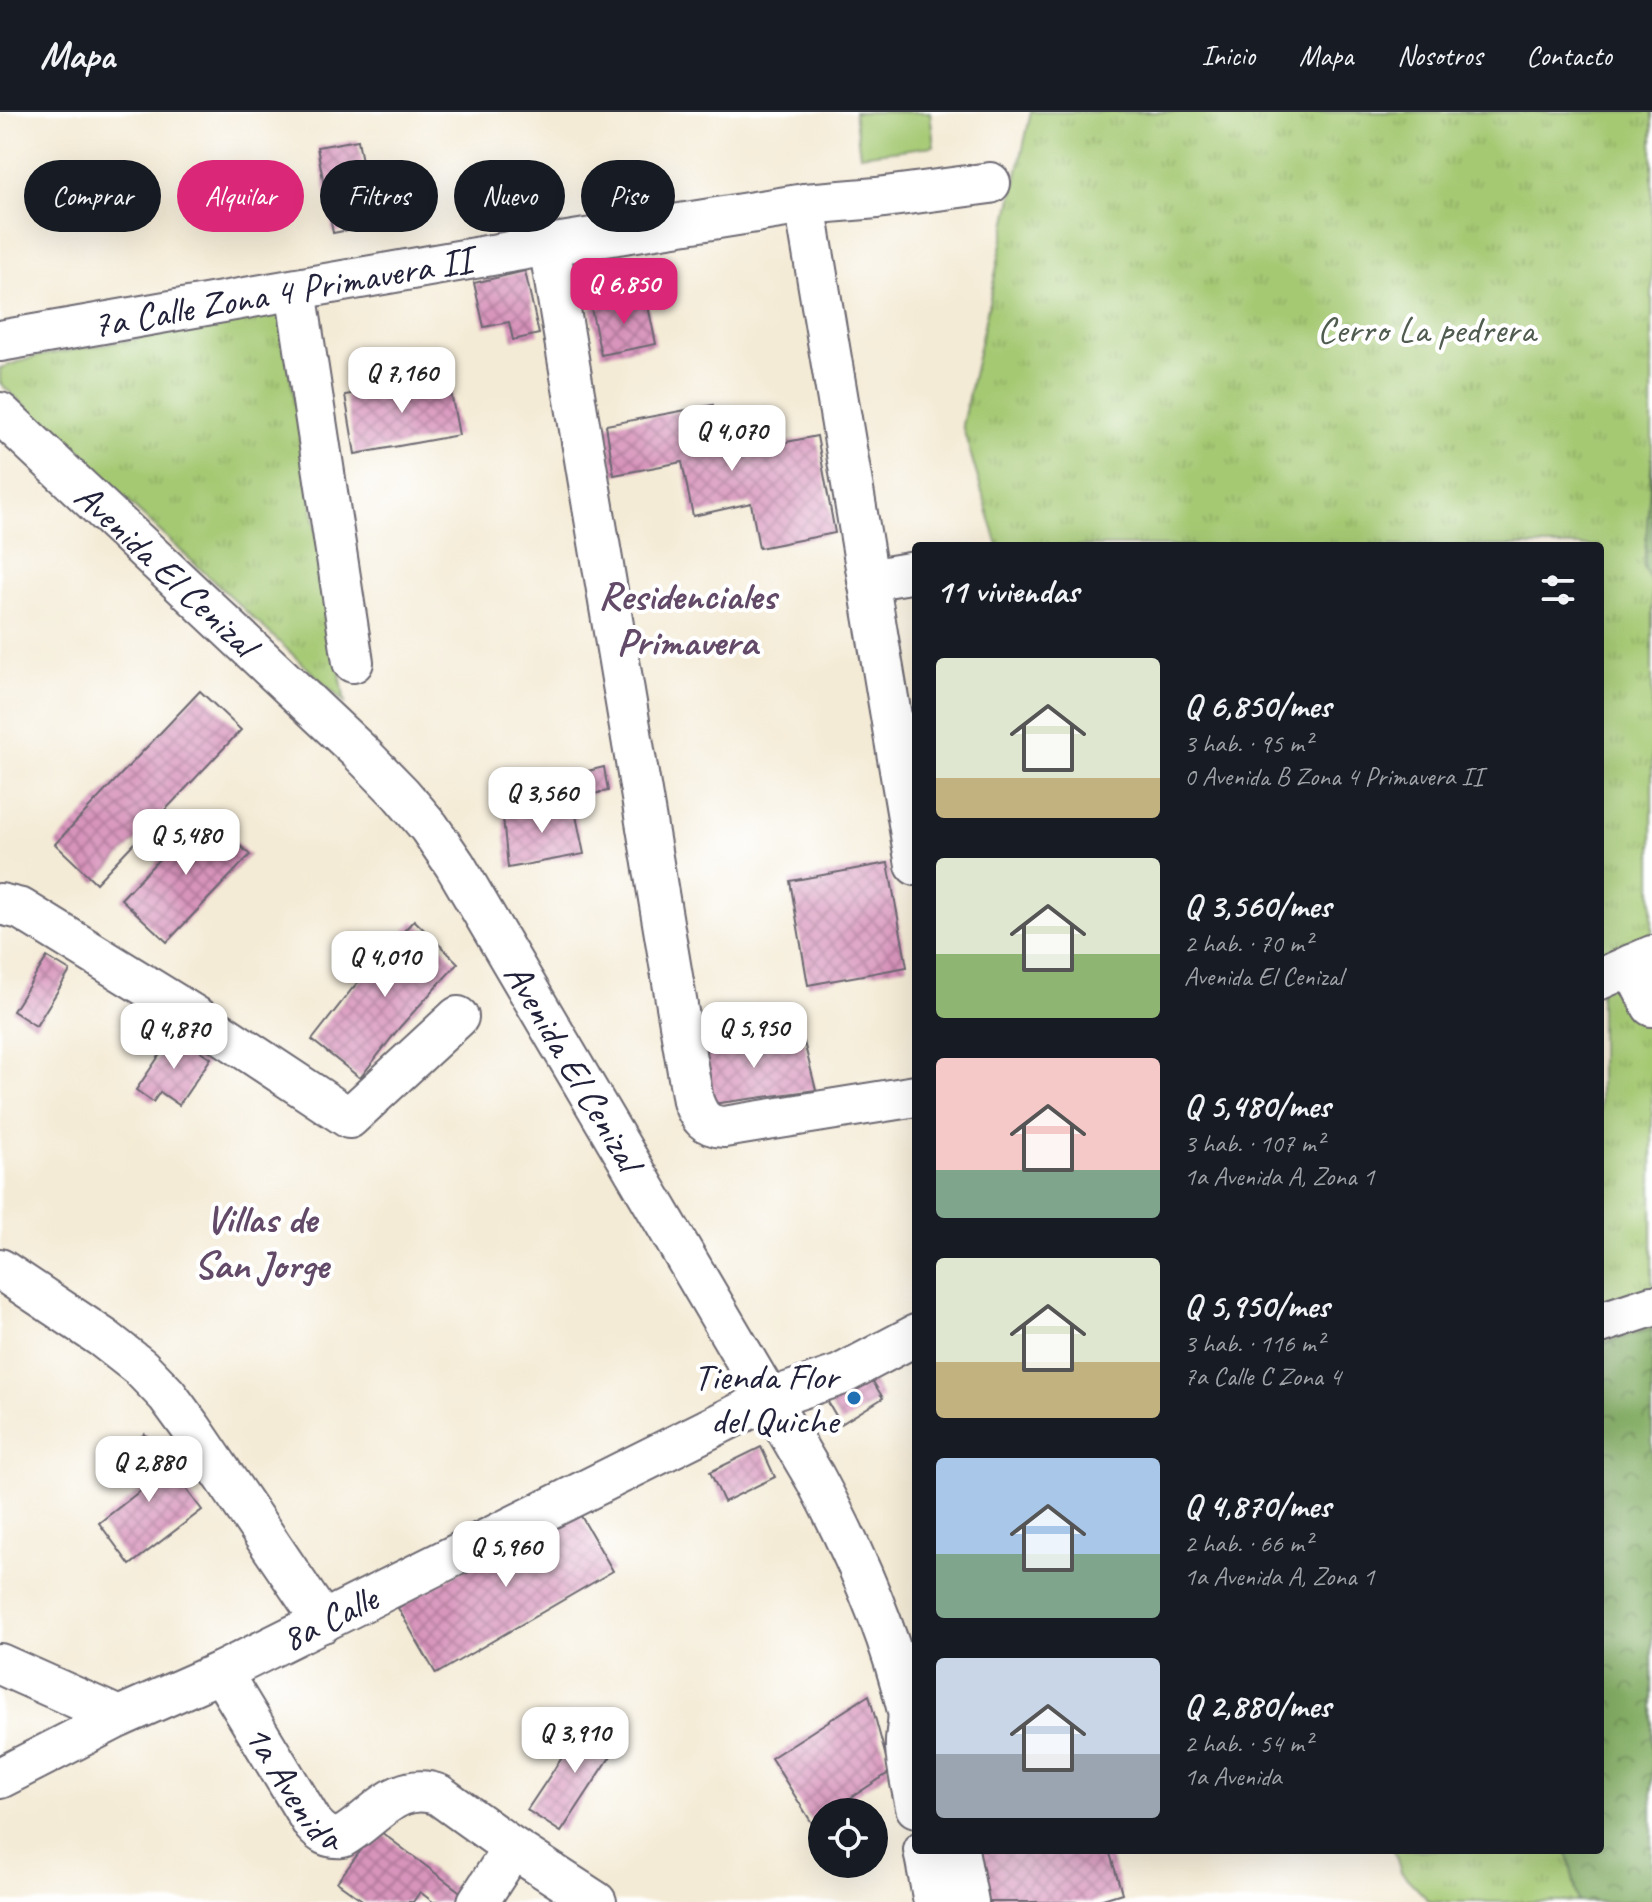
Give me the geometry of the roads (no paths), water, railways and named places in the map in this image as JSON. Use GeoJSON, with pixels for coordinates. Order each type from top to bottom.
{"type":"FeatureCollection","features":[{"type":"Feature","properties":{"kind":"street","name":"7a Calle Zona 4 Primavera II"},"geometry":{"type":"LineString","coordinates":[[0,341],[549,245],[805,204],[990,183]]}},
{"type":"Feature","properties":{"kind":"street"},"geometry":{"type":"LineString","coordinates":[[805,204],[912,834]]}},
{"type":"Feature","properties":{"kind":"street"},"geometry":{"type":"LineString","coordinates":[[549,245],[693,1101],[698,1115],[714,1127],[724,1127],[912,1097]]}},
{"type":"Feature","properties":{"kind":"street"},"geometry":{"type":"LineString","coordinates":[[296,290],[353,662]]}},
{"type":"Feature","properties":{"kind":"street","name":"Avenida El Cenizal"},"geometry":{"type":"LineString","coordinates":[[0,413],[360,752],[429,827],[455,865],[815,1478],[845,1535],[873,1600],[912,1718],[905,1744],[912,1784]]}},
{"type":"Feature","properties":{"kind":"street"},"geometry":{"type":"LineString","coordinates":[[868,580],[912,573]]}},
{"type":"Feature","properties":{"kind":"street"},"geometry":{"type":"LineString","coordinates":[[0,904],[21,909],[201,1020],[349,1118],[458,1017]]}},
{"type":"Feature","properties":{"kind":"street"},"geometry":{"type":"LineString","coordinates":[[1628,967],[1652,1006]]}},
{"type":"Feature","properties":{"kind":"street"},"geometry":{"type":"LineString","coordinates":[[0,1269],[103,1338],[140,1367],[167,1395],[323,1622]]}},
{"type":"Feature","properties":{"kind":"street"},"geometry":{"type":"LineString","coordinates":[[1604,1322],[1652,1306]]}},
{"type":"Feature","properties":{"kind":"street","name":"8a Calle"},"geometry":{"type":"LineString","coordinates":[[0,1778],[119,1717],[323,1622],[769,1399],[840,1375],[912,1337]]}},
{"type":"Feature","properties":{"kind":"street"},"geometry":{"type":"LineString","coordinates":[[0,1664],[119,1717]]}},
{"type":"Feature","properties":{"kind":"street","name":"1a Avenida"},"geometry":{"type":"LineString","coordinates":[[221,1672],[321,1833],[331,1838],[342,1837],[401,1794],[428,1791],[439,1795],[596,1902]]}},
{"type":"Feature","properties":{"kind":"street"},"geometry":{"type":"LineString","coordinates":[[478,1902],[513,1848]]}},
{"type":"Feature","properties":{"kind":"street"},"geometry":{"type":"LineString","coordinates":[[925,1854],[934,1902]]}},
{"type":"Feature","properties":{"kind":"street"},"geometry":{"type":"LineString","coordinates":[[959,1854],[968,1902]]}},
{"type":"Feature","properties":{"kind":"place","name":"Tienda Flor del Quiche"},"geometry":{"type":"Point","coordinates":[854,1398]}},
{"type":"Feature","properties":{"kind":"district","name":"Residenciales Primavera"},"geometry":{"type":"Point","coordinates":[687,619]}},
{"type":"Feature","properties":{"kind":"district","name":"Villas de San Jorge"},"geometry":{"type":"Point","coordinates":[261,1242]}},
{"type":"Feature","properties":{"kind":"park label","name":"Cerro La pedrera"},"geometry":{"type":"Point","coordinates":[1426,329]}}]}
